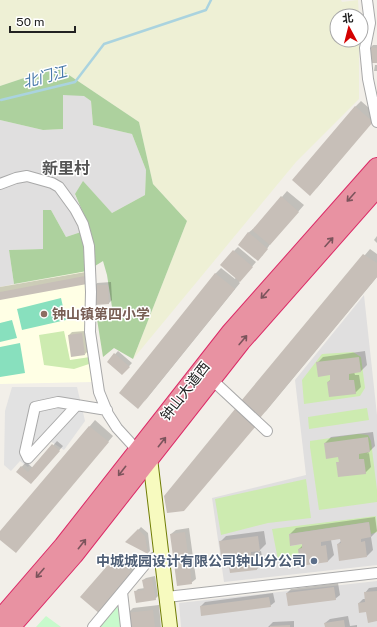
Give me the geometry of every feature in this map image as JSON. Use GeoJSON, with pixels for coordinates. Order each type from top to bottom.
{"type":"FeatureCollection","features":[{"type":"Feature","properties":{"kind":"highway","name":"钟山大道西"},"geometry":{"type":"LineString","coordinates":[[11,627],[74,555],[144,455],[207,374],[230,333],[377,168]]}},
{"type":"Feature","properties":{"kind":"highway","name":"钟山大道西"},"geometry":{"type":"LineString","coordinates":[[207,374],[241,342],[377,188]]}},
{"type":"Feature","properties":{"kind":"highway","name":"钟山大道西"},"geometry":{"type":"LineString","coordinates":[[0,619],[144,455]]}},
{"type":"Feature","properties":{"kind":"street"},"geometry":{"type":"LineString","coordinates":[[367,0],[370,23],[365,48],[368,79],[377,122]]}},
{"type":"Feature","properties":{"kind":"street"},"geometry":{"type":"LineString","coordinates":[[0,184],[16,178],[27,176],[52,182],[59,187],[75,209],[83,224],[89,246],[91,292],[90,332],[99,392],[117,428],[144,455],[162,554],[170,627]]}},
{"type":"Feature","properties":{"kind":"street"},"geometry":{"type":"LineString","coordinates":[[207,374],[267,431]]}},
{"type":"Feature","properties":{"kind":"street"},"geometry":{"type":"LineString","coordinates":[[77,405],[28,458],[25,452],[35,406],[58,402],[77,405],[107,410]]}},
{"type":"Feature","properties":{"kind":"street"},"geometry":{"type":"LineString","coordinates":[[93,627],[147,562],[162,554]]}},
{"type":"Feature","properties":{"kind":"street"},"geometry":{"type":"LineString","coordinates":[[167,597],[234,588],[377,573]]}},
{"type":"Feature","properties":{"kind":"street"},"geometry":{"type":"LineString","coordinates":[[122,592],[126,627]]}},
{"type":"Feature","properties":{"kind":"shaded area"},"geometry":{"type":"Polygon","coordinates":[[[0,0],[341,0],[342,2],[358,0],[358,8],[329,8],[329,48],[359,48],[359,99],[296,162],[133,359],[187,221],[153,184],[139,122],[57,67],[0,86],[0,0]]]}},
{"type":"Feature","properties":{"kind":"shaded area"},"geometry":{"type":"Polygon","coordinates":[[[63,94],[82,94],[91,101],[93,125],[132,134],[146,170],[145,195],[112,213],[83,182],[75,195],[90,229],[66,237],[51,210],[43,249],[9,250],[14,284],[0,287],[0,120],[43,130],[63,129],[63,94]]]}},
{"type":"Feature","properties":{"kind":"shaded area","name":"钟山镇第四小学"},"geometry":{"type":"Polygon","coordinates":[[[87,271],[94,382],[0,384],[0,287],[87,271]]]}},
{"type":"Feature","properties":{"kind":"shaded area"},"geometry":{"type":"Polygon","coordinates":[[[364,295],[377,415],[377,565],[224,582],[212,498],[306,475],[295,380],[364,295]]]}},
{"type":"Feature","properties":{"kind":"shaded area"},"geometry":{"type":"Polygon","coordinates":[[[12,387],[77,387],[85,421],[64,450],[50,441],[28,467],[20,461],[11,471],[4,465],[5,411],[12,387]]]}},
{"type":"Feature","properties":{"kind":"shaded area"},"geometry":{"type":"Polygon","coordinates":[[[377,581],[377,627],[181,627],[179,603],[377,581]]]}},
{"type":"Feature","properties":{"kind":"green space"},"geometry":{"type":"Polygon","coordinates":[[[57,67],[139,122],[153,184],[187,221],[133,359],[114,348],[103,357],[96,313],[112,307],[107,275],[103,261],[87,271],[14,284],[9,250],[43,249],[43,210],[51,210],[66,237],[90,229],[75,194],[83,181],[112,213],[145,195],[146,170],[132,134],[93,125],[91,101],[84,96],[63,95],[63,129],[43,130],[0,120],[0,86],[57,67]]]}},
{"type":"Feature","properties":{"kind":"green space"},"geometry":{"type":"Polygon","coordinates":[[[61,298],[66,320],[22,330],[17,309],[61,298]]]}},
{"type":"Feature","properties":{"kind":"green space"},"geometry":{"type":"Polygon","coordinates":[[[12,320],[17,338],[0,342],[0,323],[12,320]]]}},
{"type":"Feature","properties":{"kind":"green space"},"geometry":{"type":"Polygon","coordinates":[[[64,331],[70,360],[90,357],[89,364],[74,369],[44,365],[39,335],[64,331]]]}},
{"type":"Feature","properties":{"kind":"green space"},"geometry":{"type":"Polygon","coordinates":[[[20,343],[25,373],[0,377],[0,347],[20,343]]]}},
{"type":"Feature","properties":{"kind":"green space"},"geometry":{"type":"Polygon","coordinates":[[[353,352],[361,357],[365,388],[360,396],[304,404],[302,380],[322,354],[353,352]]]}},
{"type":"Feature","properties":{"kind":"green space"},"geometry":{"type":"Polygon","coordinates":[[[367,408],[369,420],[309,429],[308,417],[367,408]]]}},
{"type":"Feature","properties":{"kind":"green space"},"geometry":{"type":"Polygon","coordinates":[[[358,434],[368,435],[371,441],[377,502],[319,510],[310,441],[358,434]]]}},
{"type":"Feature","properties":{"kind":"green space"},"geometry":{"type":"Polygon","coordinates":[[[306,479],[311,518],[268,523],[221,535],[215,499],[306,479]]]}},
{"type":"Feature","properties":{"kind":"green space"},"geometry":{"type":"Polygon","coordinates":[[[376,516],[377,532],[371,534],[369,522],[289,534],[291,546],[302,544],[299,557],[278,560],[272,529],[376,516]]]}},
{"type":"Feature","properties":{"kind":"green space"},"geometry":{"type":"Polygon","coordinates":[[[117,602],[121,627],[97,627],[117,602]]]}},
{"type":"Feature","properties":{"kind":"green space"},"geometry":{"type":"Polygon","coordinates":[[[46,616],[61,627],[36,627],[46,616]]]}},
{"type":"Feature","properties":{"kind":"building"},"geometry":{"type":"Polygon","coordinates":[[[369,47],[377,48],[377,63],[368,63],[369,47]]]}},
{"type":"Feature","properties":{"kind":"building"},"geometry":{"type":"Polygon","coordinates":[[[355,106],[373,122],[310,196],[292,180],[355,106]]]}},
{"type":"Feature","properties":{"kind":"building"},"geometry":{"type":"Polygon","coordinates":[[[281,196],[299,212],[270,245],[252,230],[281,196]]]}},
{"type":"Feature","properties":{"kind":"building"},"geometry":{"type":"Polygon","coordinates":[[[248,232],[268,249],[258,261],[238,245],[248,232]]]}},
{"type":"Feature","properties":{"kind":"building"},"geometry":{"type":"Polygon","coordinates":[[[233,250],[253,267],[240,282],[220,265],[233,250]]]}},
{"type":"Feature","properties":{"kind":"building"},"geometry":{"type":"Polygon","coordinates":[[[363,254],[377,263],[377,277],[260,418],[241,401],[363,254]]]}},
{"type":"Feature","properties":{"kind":"building"},"geometry":{"type":"Polygon","coordinates":[[[215,273],[235,289],[138,409],[119,393],[215,273]]]}},
{"type":"Feature","properties":{"kind":"building"},"geometry":{"type":"Polygon","coordinates":[[[85,276],[87,284],[0,300],[0,292],[85,276]]]}},
{"type":"Feature","properties":{"kind":"building"},"geometry":{"type":"Polygon","coordinates":[[[94,285],[108,285],[109,304],[95,305],[94,285]]]}},
{"type":"Feature","properties":{"kind":"building"},"geometry":{"type":"Polygon","coordinates":[[[82,333],[85,355],[71,357],[68,335],[82,333]]]}},
{"type":"Feature","properties":{"kind":"building"},"geometry":{"type":"Polygon","coordinates":[[[114,353],[130,367],[122,375],[107,362],[114,353]]]}},
{"type":"Feature","properties":{"kind":"building"},"geometry":{"type":"Polygon","coordinates":[[[359,357],[361,372],[349,374],[349,380],[354,380],[356,394],[329,397],[327,382],[330,381],[330,375],[318,377],[316,362],[359,357]]]}},
{"type":"Feature","properties":{"kind":"building"},"geometry":{"type":"Polygon","coordinates":[[[235,409],[256,426],[184,511],[167,513],[164,496],[235,409]]]}},
{"type":"Feature","properties":{"kind":"building"},"geometry":{"type":"Polygon","coordinates":[[[89,426],[109,442],[16,553],[0,540],[0,531],[89,426]]]}},
{"type":"Feature","properties":{"kind":"building"},"geometry":{"type":"Polygon","coordinates":[[[368,437],[370,452],[359,454],[359,459],[364,459],[366,474],[338,477],[336,462],[339,462],[338,457],[326,459],[324,443],[368,437]]]}},
{"type":"Feature","properties":{"kind":"building"},"geometry":{"type":"Polygon","coordinates":[[[52,444],[60,451],[31,484],[16,472],[21,466],[28,472],[52,444]]]}},
{"type":"Feature","properties":{"kind":"building"},"geometry":{"type":"Polygon","coordinates":[[[369,522],[371,537],[361,539],[361,542],[365,541],[367,557],[339,561],[337,544],[341,543],[340,539],[321,542],[321,546],[326,545],[328,562],[300,566],[298,549],[302,548],[302,544],[290,546],[289,534],[369,522]]]}},
{"type":"Feature","properties":{"kind":"building"},"geometry":{"type":"Polygon","coordinates":[[[138,529],[145,536],[148,554],[125,542],[138,529]]]}},
{"type":"Feature","properties":{"kind":"building"},"geometry":{"type":"Polygon","coordinates":[[[185,532],[192,584],[177,586],[170,534],[185,532]]]}},
{"type":"Feature","properties":{"kind":"building"},"geometry":{"type":"Polygon","coordinates":[[[258,536],[260,551],[251,552],[251,557],[255,556],[257,570],[230,573],[228,560],[231,559],[230,554],[221,556],[219,541],[258,536]]]}},
{"type":"Feature","properties":{"kind":"building"},"geometry":{"type":"Polygon","coordinates":[[[114,558],[134,574],[100,614],[80,597],[114,558]]]}},
{"type":"Feature","properties":{"kind":"building"},"geometry":{"type":"Polygon","coordinates":[[[152,578],[156,600],[136,603],[134,591],[144,590],[142,580],[152,578]]]}},
{"type":"Feature","properties":{"kind":"building"},"geometry":{"type":"Polygon","coordinates":[[[334,587],[336,600],[288,606],[286,593],[334,587]]]}},
{"type":"Feature","properties":{"kind":"building"},"geometry":{"type":"Polygon","coordinates":[[[377,591],[377,621],[368,623],[366,612],[359,613],[358,603],[365,602],[364,592],[377,591]]]}},
{"type":"Feature","properties":{"kind":"building"},"geometry":{"type":"Polygon","coordinates":[[[269,597],[271,607],[201,616],[200,606],[269,597]]]}},
{"type":"Feature","properties":{"kind":"building"},"geometry":{"type":"Polygon","coordinates":[[[153,610],[155,627],[127,627],[126,613],[153,610]]]}},
{"type":"Feature","properties":{"kind":"building"},"geometry":{"type":"Polygon","coordinates":[[[344,620],[345,627],[325,627],[324,623],[344,620]]]}},
{"type":"Feature","properties":{"kind":"building"},"geometry":{"type":"Polygon","coordinates":[[[290,625],[290,627],[270,627],[270,626],[290,625]]]}},
{"type":"Feature","properties":{"kind":"waterway","name":"北门江"},"geometry":{"type":"LineString","coordinates":[[1,100],[75,82],[104,44],[206,10],[211,0]]}},
{"type":"Feature","properties":{"kind":"place","name":"钟山镇第四小学"},"geometry":{"type":"Point","coordinates":[44,314]}},
{"type":"Feature","properties":{"kind":"place","name":"中城城园设计有限公司钟山分公司"},"geometry":{"type":"Point","coordinates":[314,561]}},
{"type":"Feature","properties":{"kind":"district","name":"新里村"},"geometry":{"type":"Point","coordinates":[66,168]}}]}
